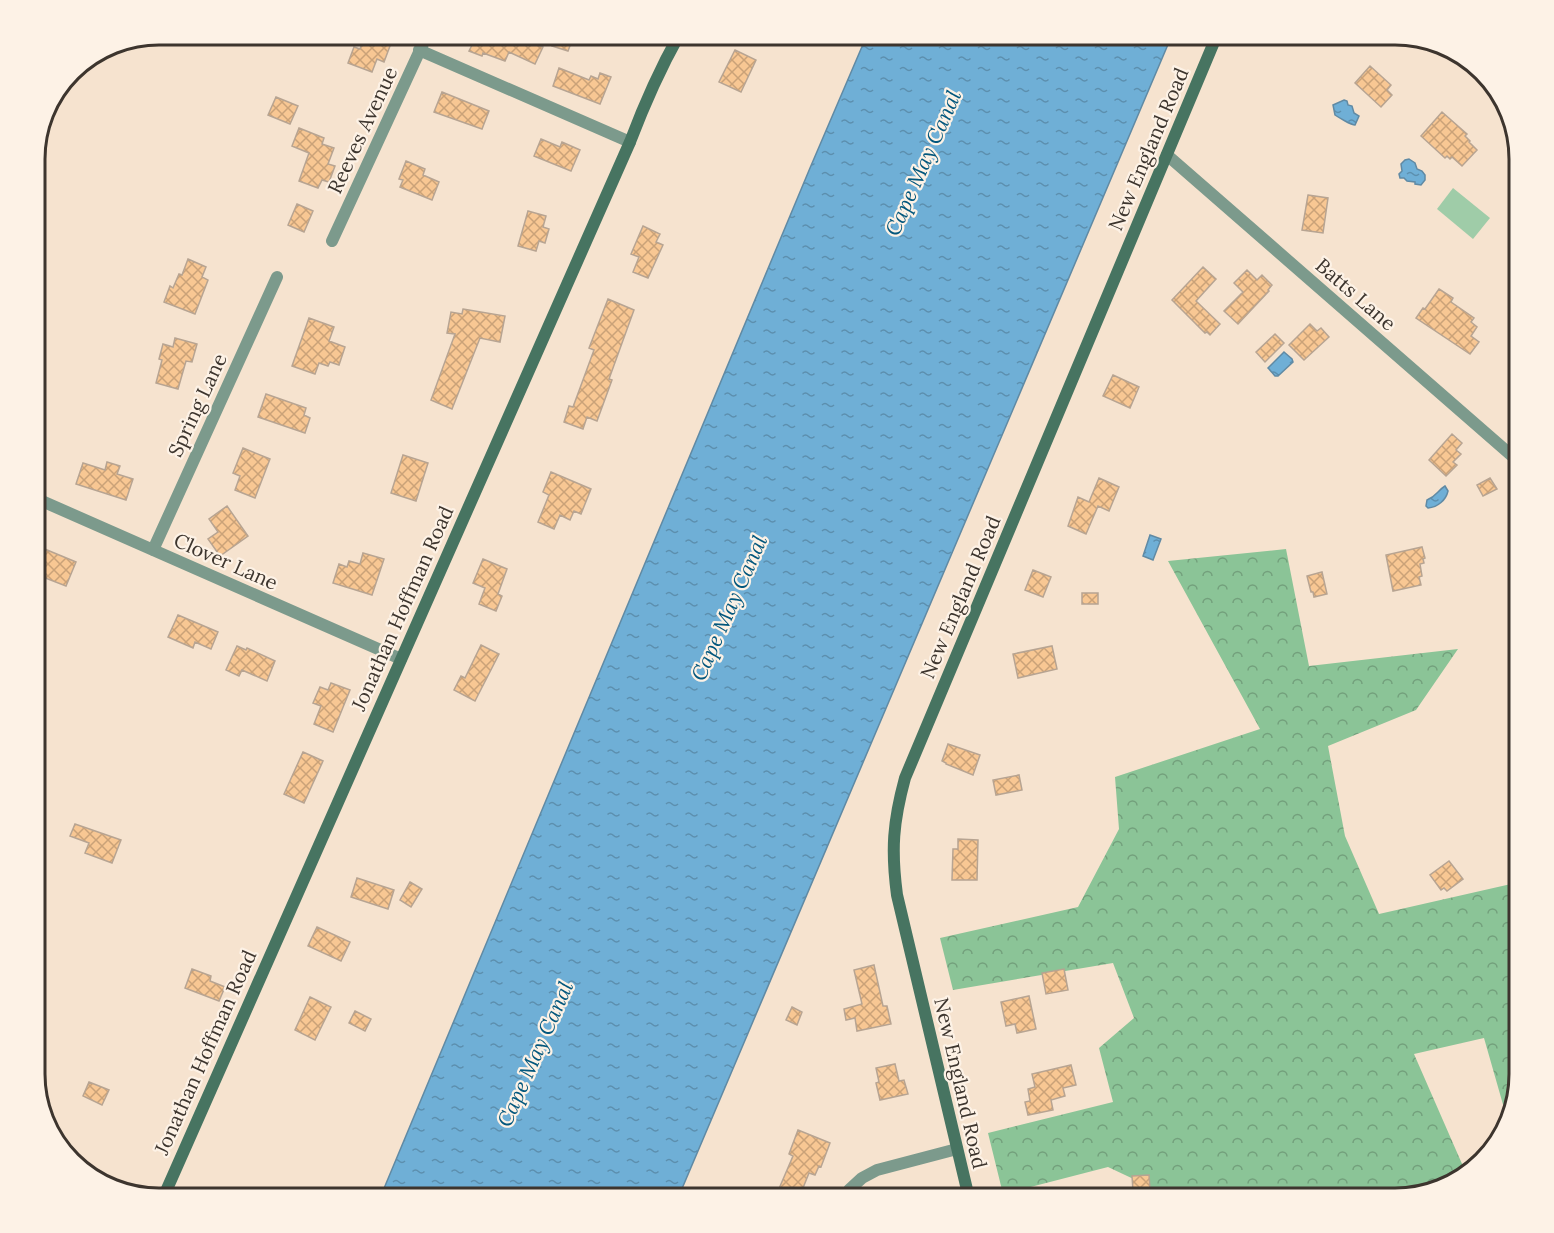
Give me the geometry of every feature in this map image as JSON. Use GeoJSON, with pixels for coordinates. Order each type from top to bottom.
{"type":"FeatureCollection","features":[{"type":"Feature","properties":{"kind":"street","name":"Reeves Avenue"},"geometry":{"type":"LineString","coordinates":[[332,241],[422,45]]}},
{"type":"Feature","properties":{"kind":"street","name":"Jonathan Hoffman Road"},"geometry":{"type":"LineString","coordinates":[[167,1188],[630,142],[649,94],[674,45]]}},
{"type":"Feature","properties":{"kind":"street","name":"New England Road"},"geometry":{"type":"LineString","coordinates":[[967,1188],[897,895],[893,864],[898,805],[910,767],[1212,45]]}},
{"type":"Feature","properties":{"kind":"street"},"geometry":{"type":"LineString","coordinates":[[419,50],[630,142]]}},
{"type":"Feature","properties":{"kind":"street","name":"Batts Lane"},"geometry":{"type":"LineString","coordinates":[[1167,155],[1509,452]]}},
{"type":"Feature","properties":{"kind":"street","name":"Spring Lane"},"geometry":{"type":"LineString","coordinates":[[153,550],[277,277]]}},
{"type":"Feature","properties":{"kind":"street","name":"Clover Lane"},"geometry":{"type":"LineString","coordinates":[[45,502],[401,659]]}},
{"type":"Feature","properties":{"kind":"street"},"geometry":{"type":"LineString","coordinates":[[851,1188],[862,1178],[877,1170],[957,1149]]}},
{"type":"Feature","properties":{"kind":"green space"},"geometry":{"type":"Polygon","coordinates":[[[1453,188],[1490,218],[1473,239],[1437,209],[1453,188]]]}},
{"type":"Feature","properties":{"kind":"green space"},"geometry":{"type":"Polygon","coordinates":[[[1286,549],[1309,666],[1458,649],[1416,710],[1328,746],[1345,836],[1379,914],[1509,884],[1509,1081],[1504,1107],[1484,1038],[1414,1054],[1463,1165],[1445,1176],[1417,1186],[1402,1188],[1153,1188],[1108,1167],[1026,1188],[1002,1188],[988,1133],[1113,1102],[1099,1048],[1134,1018],[1113,963],[953,990],[940,938],[1078,907],[1119,829],[1115,777],[1260,729],[1168,561],[1286,549]]]}},
{"type":"Feature","properties":{"kind":"water","name":"Cape May Canal"},"geometry":{"type":"Polygon","coordinates":[[[863,45],[1168,45],[682,1188],[384,1188],[863,45]]]}},
{"type":"Feature","properties":{"kind":"water"},"geometry":{"type":"Polygon","coordinates":[[[1344,100],[1359,116],[1355,125],[1335,115],[1333,105],[1344,100]]]}},
{"type":"Feature","properties":{"kind":"water"},"geometry":{"type":"Polygon","coordinates":[[[1409,159],[1425,175],[1425,180],[1421,185],[1400,178],[1401,164],[1409,159]]]}},
{"type":"Feature","properties":{"kind":"water"},"geometry":{"type":"Polygon","coordinates":[[[1284,352],[1293,362],[1278,376],[1275,376],[1268,368],[1284,352]]]}},
{"type":"Feature","properties":{"kind":"water"},"geometry":{"type":"Polygon","coordinates":[[[1445,486],[1448,491],[1443,500],[1438,505],[1428,508],[1427,500],[1445,486]]]}},
{"type":"Feature","properties":{"kind":"water"},"geometry":{"type":"Polygon","coordinates":[[[1150,535],[1161,539],[1153,560],[1143,556],[1150,535]]]}},
{"type":"Feature","properties":{"kind":"building"},"geometry":{"type":"Polygon","coordinates":[[[361,45],[390,45],[384,62],[377,59],[372,72],[348,63],[354,47],[360,49],[361,45]]]}},
{"type":"Feature","properties":{"kind":"building"},"geometry":{"type":"Polygon","coordinates":[[[472,45],[537,45],[543,47],[535,64],[509,52],[505,61],[483,53],[482,56],[469,51],[472,45]]]}},
{"type":"Feature","properties":{"kind":"building"},"geometry":{"type":"Polygon","coordinates":[[[552,45],[570,45],[568,51],[552,45]]]}},
{"type":"Feature","properties":{"kind":"building"},"geometry":{"type":"Polygon","coordinates":[[[735,50],[756,60],[741,92],[719,82],[735,50]]]}},
{"type":"Feature","properties":{"kind":"building"},"geometry":{"type":"Polygon","coordinates":[[[1370,66],[1391,85],[1387,90],[1392,95],[1381,107],[1355,83],[1370,66]]]}},
{"type":"Feature","properties":{"kind":"building"},"geometry":{"type":"Polygon","coordinates":[[[559,68],[589,80],[591,76],[598,79],[600,73],[611,77],[600,104],[553,86],[559,68]]]}},
{"type":"Feature","properties":{"kind":"building"},"geometry":{"type":"Polygon","coordinates":[[[442,92],[489,111],[482,129],[434,112],[442,92]]]}},
{"type":"Feature","properties":{"kind":"building"},"geometry":{"type":"Polygon","coordinates":[[[276,97],[298,106],[290,124],[268,115],[276,97]]]}},
{"type":"Feature","properties":{"kind":"building"},"geometry":{"type":"Polygon","coordinates":[[[1442,112],[1467,134],[1465,136],[1477,150],[1462,166],[1452,157],[1445,158],[1421,136],[1442,112]]]}},
{"type":"Feature","properties":{"kind":"building"},"geometry":{"type":"Polygon","coordinates":[[[299,128],[324,138],[322,144],[334,148],[328,164],[335,166],[329,182],[322,180],[318,188],[299,181],[309,153],[292,146],[299,128]]]}},
{"type":"Feature","properties":{"kind":"building"},"geometry":{"type":"Polygon","coordinates":[[[541,139],[560,147],[562,142],[580,150],[571,171],[534,156],[541,139]]]}},
{"type":"Feature","properties":{"kind":"building"},"geometry":{"type":"Polygon","coordinates":[[[406,161],[425,169],[423,175],[439,182],[432,200],[400,187],[403,180],[399,179],[406,161]]]}},
{"type":"Feature","properties":{"kind":"building"},"geometry":{"type":"Polygon","coordinates":[[[1308,195],[1328,198],[1323,233],[1302,230],[1308,195]]]}},
{"type":"Feature","properties":{"kind":"building"},"geometry":{"type":"Polygon","coordinates":[[[297,204],[313,211],[304,232],[288,225],[297,204]]]}},
{"type":"Feature","properties":{"kind":"building"},"geometry":{"type":"Polygon","coordinates":[[[528,211],[546,216],[543,227],[549,229],[545,243],[539,241],[536,251],[518,246],[528,211]]]}},
{"type":"Feature","properties":{"kind":"building"},"geometry":{"type":"Polygon","coordinates":[[[643,226],[660,234],[656,242],[663,245],[648,278],[633,272],[639,257],[631,254],[643,226]]]}},
{"type":"Feature","properties":{"kind":"building"},"geometry":{"type":"Polygon","coordinates":[[[188,259],[206,267],[202,277],[208,280],[195,314],[164,302],[170,286],[173,288],[179,274],[182,275],[188,259]]]}},
{"type":"Feature","properties":{"kind":"building"},"geometry":{"type":"Polygon","coordinates":[[[1203,267],[1216,279],[1196,301],[1220,324],[1210,335],[1205,333],[1172,300],[1203,267]]]}},
{"type":"Feature","properties":{"kind":"building"},"geometry":{"type":"Polygon","coordinates":[[[1247,270],[1257,280],[1262,275],[1272,285],[1238,324],[1224,311],[1243,292],[1234,283],[1247,270]]]}},
{"type":"Feature","properties":{"kind":"building"},"geometry":{"type":"Polygon","coordinates":[[[1439,289],[1453,298],[1451,302],[1474,318],[1471,322],[1477,327],[1471,336],[1479,342],[1470,354],[1416,318],[1439,289]]]}},
{"type":"Feature","properties":{"kind":"building"},"geometry":{"type":"Polygon","coordinates":[[[608,299],[634,310],[609,379],[612,380],[597,421],[587,417],[583,429],[564,422],[569,406],[573,407],[594,350],[589,348],[608,299]]]}},
{"type":"Feature","properties":{"kind":"building"},"geometry":{"type":"Polygon","coordinates":[[[463,309],[505,316],[500,342],[480,338],[452,409],[431,400],[455,334],[447,333],[451,312],[462,314],[463,309]]]}},
{"type":"Feature","properties":{"kind":"building"},"geometry":{"type":"Polygon","coordinates":[[[309,318],[334,327],[329,341],[345,347],[339,365],[330,362],[328,366],[319,363],[315,374],[292,366],[309,318]]]}},
{"type":"Feature","properties":{"kind":"building"},"geometry":{"type":"Polygon","coordinates":[[[1310,324],[1317,331],[1321,328],[1329,337],[1304,360],[1289,345],[1310,324]]]}},
{"type":"Feature","properties":{"kind":"building"},"geometry":{"type":"Polygon","coordinates":[[[1275,334],[1284,343],[1265,362],[1256,352],[1275,334]]]}},
{"type":"Feature","properties":{"kind":"building"},"geometry":{"type":"Polygon","coordinates":[[[175,338],[197,344],[192,362],[186,361],[178,389],[156,383],[162,360],[159,359],[163,344],[173,347],[175,338]]]}},
{"type":"Feature","properties":{"kind":"building"},"geometry":{"type":"Polygon","coordinates":[[[1113,375],[1139,387],[1130,408],[1103,396],[1113,375]]]}},
{"type":"Feature","properties":{"kind":"building"},"geometry":{"type":"Polygon","coordinates":[[[266,394],[306,408],[304,415],[310,418],[305,433],[258,417],[266,394]]]}},
{"type":"Feature","properties":{"kind":"building"},"geometry":{"type":"Polygon","coordinates":[[[1452,434],[1462,443],[1456,450],[1461,454],[1453,462],[1457,465],[1446,476],[1429,460],[1452,434]]]}},
{"type":"Feature","properties":{"kind":"building"},"geometry":{"type":"Polygon","coordinates":[[[243,448],[270,459],[255,498],[235,490],[240,476],[233,473],[243,448]]]}},
{"type":"Feature","properties":{"kind":"building"},"geometry":{"type":"Polygon","coordinates":[[[403,455],[428,463],[416,501],[391,493],[403,455]]]}},
{"type":"Feature","properties":{"kind":"building"},"geometry":{"type":"Polygon","coordinates":[[[107,462],[120,466],[117,474],[133,479],[126,500],[76,484],[83,463],[105,470],[107,462]]]}},
{"type":"Feature","properties":{"kind":"building"},"geometry":{"type":"Polygon","coordinates":[[[551,472],[591,489],[581,514],[574,511],[570,520],[560,515],[554,529],[538,522],[549,495],[543,492],[551,472]]]}},
{"type":"Feature","properties":{"kind":"building"},"geometry":{"type":"Polygon","coordinates":[[[1099,478],[1119,487],[1109,511],[1098,506],[1086,534],[1068,526],[1078,497],[1089,502],[1099,478]]]}},
{"type":"Feature","properties":{"kind":"building"},"geometry":{"type":"Polygon","coordinates":[[[1490,478],[1497,489],[1483,496],[1477,485],[1490,478]]]}},
{"type":"Feature","properties":{"kind":"building"},"geometry":{"type":"Polygon","coordinates":[[[227,506],[248,536],[220,556],[208,539],[218,532],[209,519],[227,506]]]}},
{"type":"Feature","properties":{"kind":"building"},"geometry":{"type":"Polygon","coordinates":[[[1422,547],[1425,558],[1424,563],[1420,564],[1421,585],[1393,591],[1386,555],[1422,547]]]}},
{"type":"Feature","properties":{"kind":"building"},"geometry":{"type":"Polygon","coordinates":[[[45,549],[76,562],[66,586],[45,578],[45,549]]]}},
{"type":"Feature","properties":{"kind":"building"},"geometry":{"type":"Polygon","coordinates":[[[363,553],[384,559],[372,595],[333,583],[339,564],[347,567],[349,561],[360,564],[363,553]]]}},
{"type":"Feature","properties":{"kind":"building"},"geometry":{"type":"Polygon","coordinates":[[[483,559],[507,569],[498,594],[502,596],[496,611],[479,604],[485,588],[473,583],[483,559]]]}},
{"type":"Feature","properties":{"kind":"building"},"geometry":{"type":"Polygon","coordinates":[[[1033,570],[1051,577],[1043,597],[1025,590],[1033,570]]]}},
{"type":"Feature","properties":{"kind":"building"},"geometry":{"type":"Polygon","coordinates":[[[1322,572],[1327,594],[1314,597],[1307,576],[1322,572]]]}},
{"type":"Feature","properties":{"kind":"building"},"geometry":{"type":"Polygon","coordinates":[[[1082,593],[1098,593],[1098,604],[1082,604],[1082,593]]]}},
{"type":"Feature","properties":{"kind":"building"},"geometry":{"type":"Polygon","coordinates":[[[178,615],[218,632],[211,649],[195,642],[193,648],[168,637],[178,615]]]}},
{"type":"Feature","properties":{"kind":"building"},"geometry":{"type":"Polygon","coordinates":[[[481,645],[499,654],[475,701],[454,690],[461,676],[465,678],[481,645]]]}},
{"type":"Feature","properties":{"kind":"building"},"geometry":{"type":"Polygon","coordinates":[[[237,646],[246,650],[247,648],[275,661],[267,681],[242,670],[239,676],[226,670],[237,646]]]}},
{"type":"Feature","properties":{"kind":"building"},"geometry":{"type":"Polygon","coordinates":[[[1052,646],[1057,669],[1018,678],[1013,654],[1052,646]]]}},
{"type":"Feature","properties":{"kind":"building"},"geometry":{"type":"Polygon","coordinates":[[[331,683],[350,690],[333,732],[314,724],[321,706],[313,703],[320,687],[328,690],[331,683]]]}},
{"type":"Feature","properties":{"kind":"building"},"geometry":{"type":"Polygon","coordinates":[[[948,744],[980,755],[973,775],[942,761],[948,744]]]}},
{"type":"Feature","properties":{"kind":"building"},"geometry":{"type":"Polygon","coordinates":[[[303,752],[323,761],[304,803],[284,794],[303,752]]]}},
{"type":"Feature","properties":{"kind":"building"},"geometry":{"type":"Polygon","coordinates":[[[1019,775],[1022,790],[996,795],[993,780],[1019,775]]]}},
{"type":"Feature","properties":{"kind":"building"},"geometry":{"type":"Polygon","coordinates":[[[75,824],[121,840],[112,863],[85,853],[89,843],[70,836],[75,824]]]}},
{"type":"Feature","properties":{"kind":"building"},"geometry":{"type":"Polygon","coordinates":[[[958,839],[978,840],[977,880],[952,880],[953,849],[958,849],[958,839]]]}},
{"type":"Feature","properties":{"kind":"building"},"geometry":{"type":"Polygon","coordinates":[[[1449,861],[1463,879],[1447,891],[1444,888],[1441,890],[1430,875],[1449,861]]]}},
{"type":"Feature","properties":{"kind":"building"},"geometry":{"type":"Polygon","coordinates":[[[357,878],[394,890],[388,909],[351,897],[357,878]]]}},
{"type":"Feature","properties":{"kind":"building"},"geometry":{"type":"Polygon","coordinates":[[[410,882],[422,889],[411,907],[400,900],[410,882]]]}},
{"type":"Feature","properties":{"kind":"building"},"geometry":{"type":"Polygon","coordinates":[[[317,927],[350,942],[341,961],[308,946],[317,927]]]}},
{"type":"Feature","properties":{"kind":"building"},"geometry":{"type":"Polygon","coordinates":[[[874,965],[883,1006],[887,1006],[891,1024],[857,1031],[855,1018],[846,1020],[844,1009],[862,1004],[854,970],[874,965]]]}},
{"type":"Feature","properties":{"kind":"building"},"geometry":{"type":"Polygon","coordinates":[[[192,969],[211,976],[210,981],[225,987],[219,1001],[185,988],[192,969]]]}},
{"type":"Feature","properties":{"kind":"building"},"geometry":{"type":"Polygon","coordinates":[[[1064,969],[1068,990],[1046,994],[1042,973],[1064,969]]]}},
{"type":"Feature","properties":{"kind":"building"},"geometry":{"type":"Polygon","coordinates":[[[1029,996],[1036,1029],[1017,1033],[1015,1024],[1006,1026],[1001,1002],[1029,996]]]}},
{"type":"Feature","properties":{"kind":"building"},"geometry":{"type":"Polygon","coordinates":[[[310,997],[331,1007],[315,1040],[295,1030],[310,997]]]}},
{"type":"Feature","properties":{"kind":"building"},"geometry":{"type":"Polygon","coordinates":[[[792,1007],[802,1012],[797,1025],[786,1020],[792,1007]]]}},
{"type":"Feature","properties":{"kind":"building"},"geometry":{"type":"Polygon","coordinates":[[[355,1011],[371,1019],[365,1031],[349,1023],[355,1011]]]}},
{"type":"Feature","properties":{"kind":"building"},"geometry":{"type":"Polygon","coordinates":[[[895,1064],[899,1081],[904,1080],[908,1094],[880,1100],[876,1083],[879,1082],[876,1068],[895,1064]]]}},
{"type":"Feature","properties":{"kind":"building"},"geometry":{"type":"Polygon","coordinates":[[[1071,1065],[1076,1085],[1063,1088],[1065,1096],[1051,1100],[1053,1110],[1028,1115],[1025,1102],[1030,1101],[1028,1089],[1035,1087],[1032,1074],[1071,1065]]]}},
{"type":"Feature","properties":{"kind":"building"},"geometry":{"type":"Polygon","coordinates":[[[89,1082],[109,1090],[102,1105],[83,1096],[89,1082]]]}},
{"type":"Feature","properties":{"kind":"building"},"geometry":{"type":"Polygon","coordinates":[[[798,1130],[830,1143],[821,1167],[819,1166],[815,1175],[809,1173],[803,1188],[779,1188],[793,1156],[789,1154],[798,1130]]]}},
{"type":"Feature","properties":{"kind":"building"},"geometry":{"type":"Polygon","coordinates":[[[1149,1175],[1150,1188],[1133,1188],[1132,1176],[1149,1175]]]}}]}
